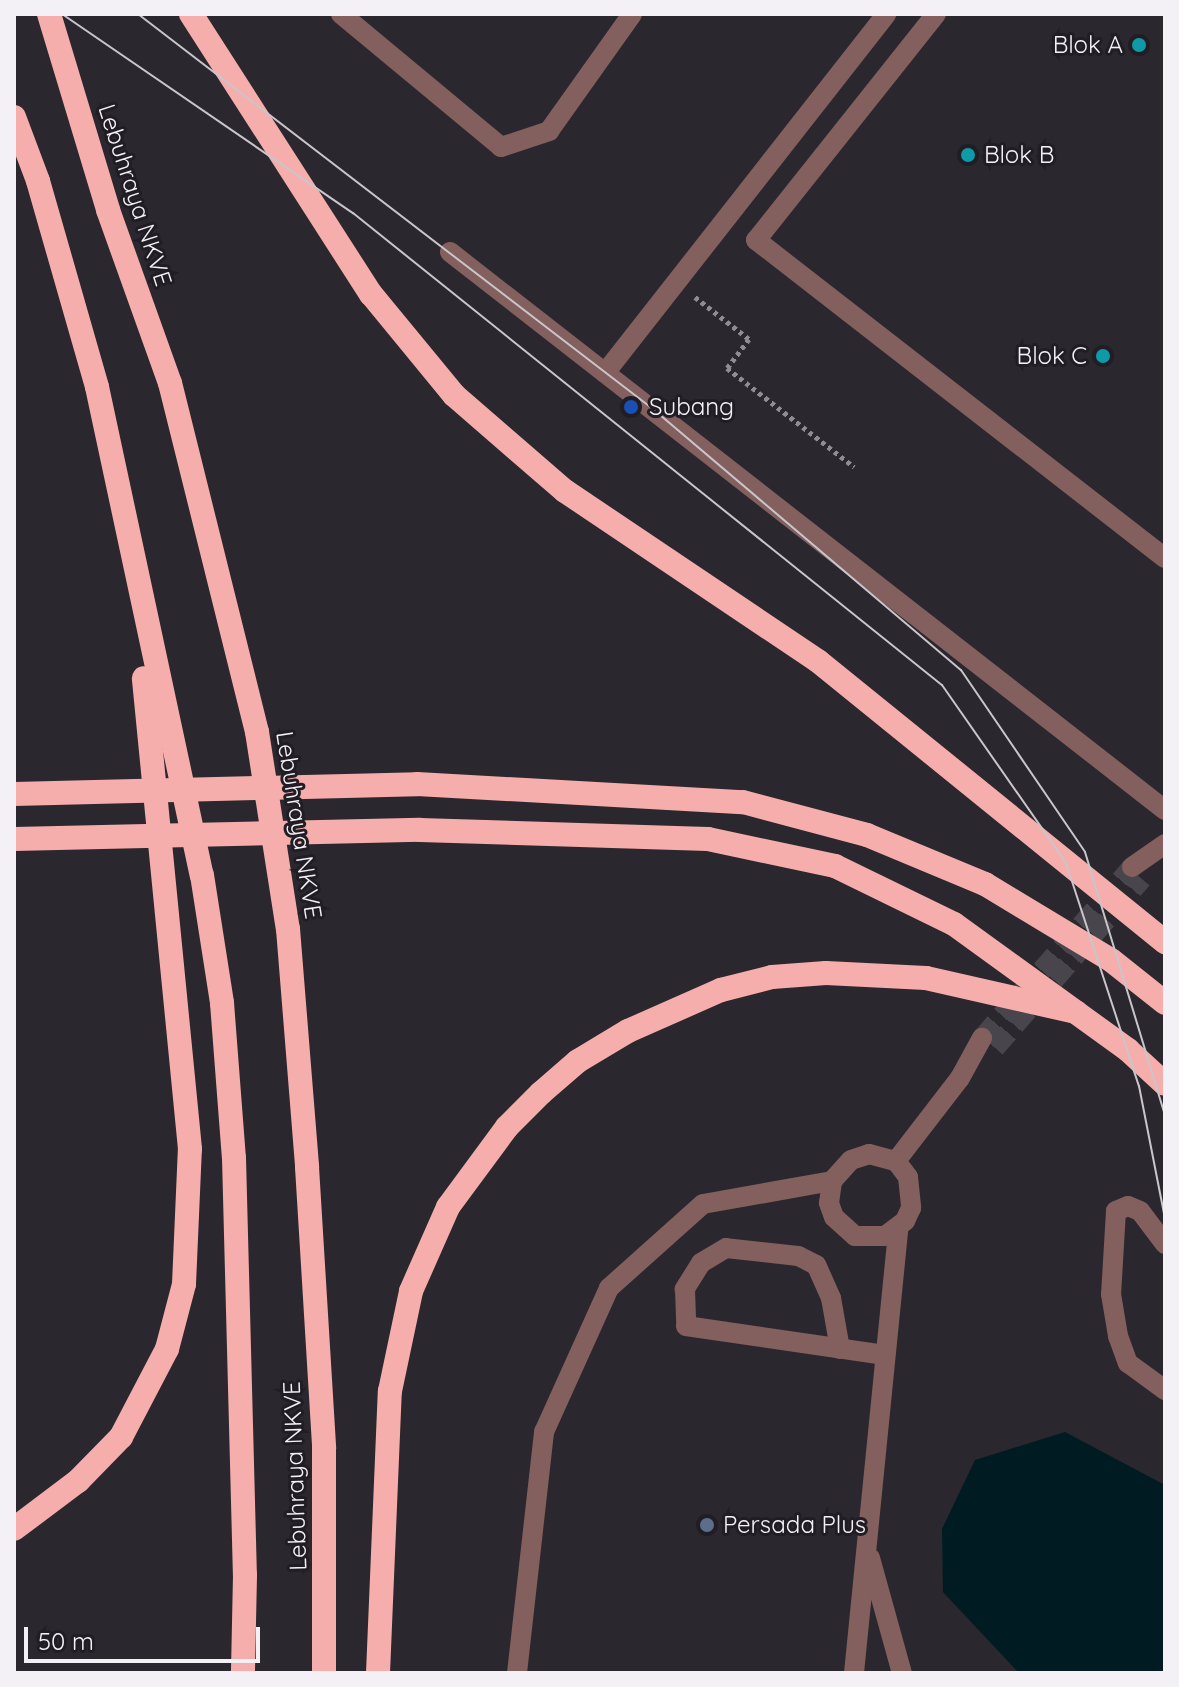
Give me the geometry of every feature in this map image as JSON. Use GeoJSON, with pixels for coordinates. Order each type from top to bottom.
{"type":"FeatureCollection","features":[{"type":"Feature","properties":{"kind":"highway","name":"Lebuhraya NKVE"},"geometry":{"type":"LineString","coordinates":[[49,14],[108,210],[170,383],[257,732],[288,929],[307,1167],[324,1448],[324,1673]]}},
{"type":"Feature","properties":{"kind":"highway"},"geometry":{"type":"LineString","coordinates":[[191,14],[231,84],[371,294],[454,395],[565,491],[818,661],[1165,942]]}},
{"type":"Feature","properties":{"kind":"highway"},"geometry":{"type":"LineString","coordinates":[[14,117],[38,181],[97,387],[134,576],[202,875],[222,1003],[235,1189],[245,1575],[243,1673]]}},
{"type":"Feature","properties":{"kind":"highway"},"geometry":{"type":"LineString","coordinates":[[14,1529],[68,1491],[121,1437],[167,1349],[184,1284],[190,1149],[134,576]]}},
{"type":"Feature","properties":{"kind":"highway"},"geometry":{"type":"LineString","coordinates":[[14,794],[417,784],[743,802],[867,835],[985,884],[1111,960],[1165,1003]]}},
{"type":"Feature","properties":{"kind":"highway"},"geometry":{"type":"LineString","coordinates":[[14,839],[420,830],[708,839],[835,866],[954,924],[1076,1012],[1165,1084]]}},
{"type":"Feature","properties":{"kind":"highway"},"geometry":{"type":"LineString","coordinates":[[378,1673],[390,1391],[411,1291],[448,1207],[507,1127],[541,1093],[578,1061],[676,1007],[772,977],[826,973],[926,978],[1076,1012]]}},
{"type":"Feature","properties":{"kind":"street"},"geometry":{"type":"LineString","coordinates":[[341,14],[501,147],[549,131],[632,14]]}},
{"type":"Feature","properties":{"kind":"street"},"geometry":{"type":"LineString","coordinates":[[605,373],[886,14]]}},
{"type":"Feature","properties":{"kind":"street"},"geometry":{"type":"LineString","coordinates":[[936,14],[756,240],[1165,558]]}},
{"type":"Feature","properties":{"kind":"street"},"geometry":{"type":"LineString","coordinates":[[450,252],[1165,810]]}},
{"type":"Feature","properties":{"kind":"street"},"geometry":{"type":"LineString","coordinates":[[1137,873],[1165,845]]}},
{"type":"Feature","properties":{"kind":"street"},"geometry":{"type":"LineString","coordinates":[[896,1161],[988,1043]]}},
{"type":"Feature","properties":{"kind":"street"},"geometry":{"type":"LineString","coordinates":[[854,1673],[898,1229],[911,1208],[913,1191],[896,1161],[869,1154],[851,1160],[832,1181],[829,1203],[842,1228],[869,1239],[898,1229]]}},
{"type":"Feature","properties":{"kind":"street"},"geometry":{"type":"LineString","coordinates":[[517,1673],[544,1432],[609,1288],[703,1204],[832,1181]]}},
{"type":"Feature","properties":{"kind":"street"},"geometry":{"type":"LineString","coordinates":[[1165,1244],[1140,1211],[1128,1206],[1116,1211],[1111,1294],[1118,1336],[1128,1363],[1165,1390]]}},
{"type":"Feature","properties":{"kind":"street"},"geometry":{"type":"LineString","coordinates":[[840,1349],[831,1298],[816,1265],[798,1256],[726,1248],[701,1263],[685,1289],[686,1326],[840,1349],[885,1355]]}},
{"type":"Feature","properties":{"kind":"street"},"geometry":{"type":"LineString","coordinates":[[867,1546],[902,1673]]}},
{"type":"Feature","properties":{"kind":"path"},"geometry":{"type":"LineString","coordinates":[[727,368],[854,467]]}},
{"type":"Feature","properties":{"kind":"water"},"geometry":{"type":"Polygon","coordinates":[[[1065,1432],[1165,1485],[1165,1673],[1019,1673],[943,1592],[942,1529],[975,1460],[1065,1432]]]}},
{"type":"Feature","properties":{"kind":"tunnel"},"geometry":{"type":"LineString","coordinates":[[982,1038],[1132,867]]}},
{"type":"Feature","properties":{"kind":"tunnel"},"geometry":{"type":"LineString","coordinates":[[995,1048],[1142,879]]}},
{"type":"Feature","properties":{"kind":"tram line"},"geometry":{"type":"LineString","coordinates":[[62,14],[353,213],[942,685],[1066,863],[1139,1086],[1165,1219]]}},
{"type":"Feature","properties":{"kind":"tram line"},"geometry":{"type":"LineString","coordinates":[[138,14],[653,409],[961,670],[1085,852],[1165,1116]]}},
{"type":"Feature","properties":{"kind":"place","name":"Blok A"},"geometry":{"type":"Point","coordinates":[1139,45]}},
{"type":"Feature","properties":{"kind":"place","name":"Blok B"},"geometry":{"type":"Point","coordinates":[968,155]}},
{"type":"Feature","properties":{"kind":"place","name":"Blok C"},"geometry":{"type":"Point","coordinates":[1103,356]}},
{"type":"Feature","properties":{"kind":"place","name":"Subang"},"geometry":{"type":"Point","coordinates":[631,407]}},
{"type":"Feature","properties":{"kind":"place","name":"Persada Plus"},"geometry":{"type":"Point","coordinates":[707,1525]}}]}
